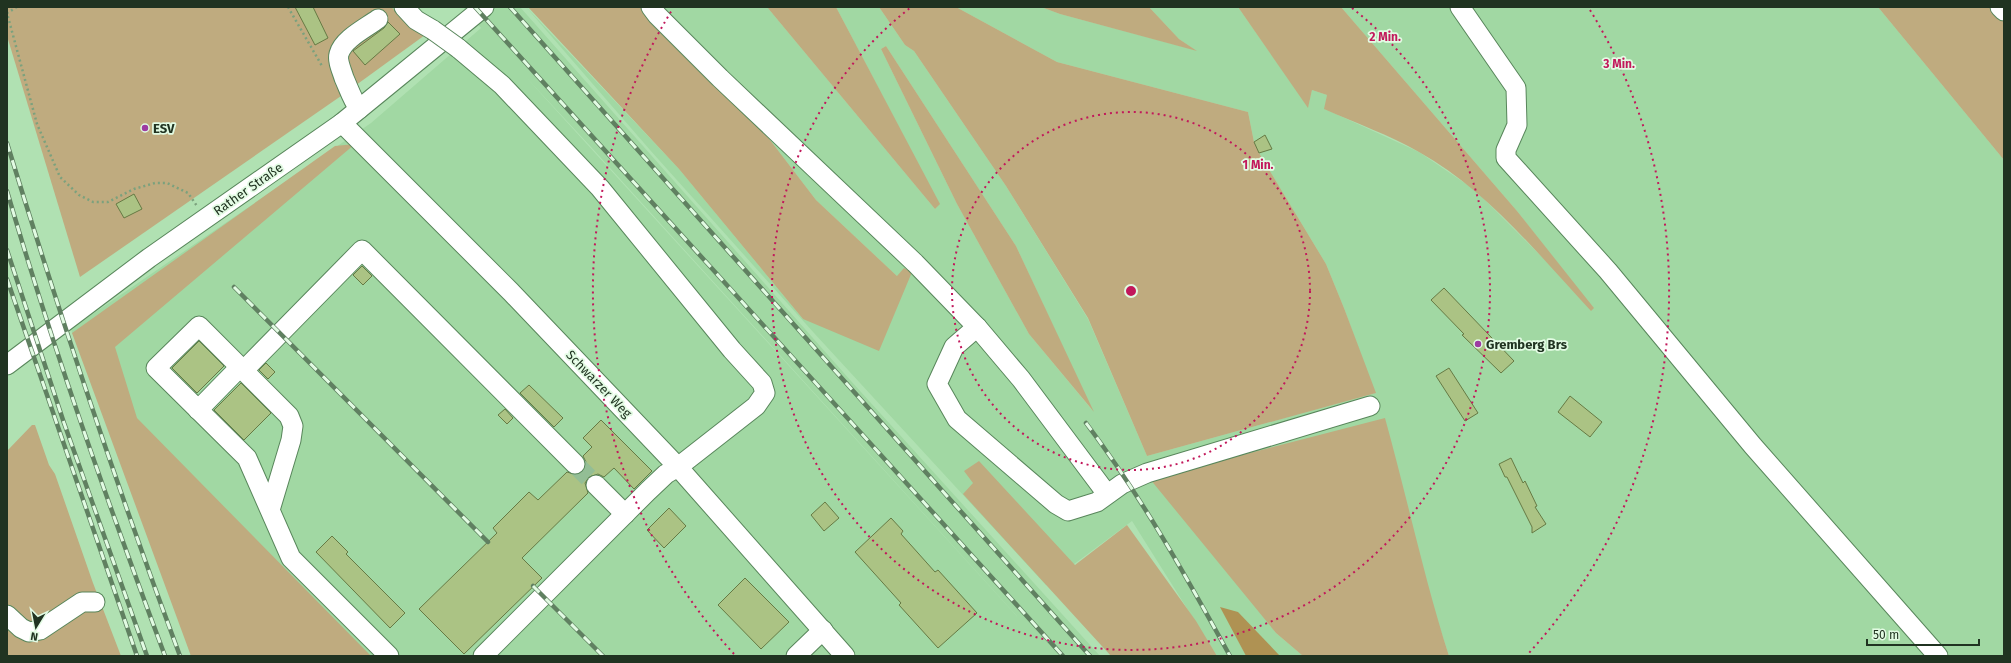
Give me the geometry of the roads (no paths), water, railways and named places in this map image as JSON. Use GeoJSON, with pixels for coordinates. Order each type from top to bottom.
{"type":"FeatureCollection","features":[{"type":"Feature","properties":{"kind":"street"},"geometry":{"type":"LineString","coordinates":[[404,7],[416,20],[458,48],[502,85],[600,188],[732,350],[762,383],[765,393],[756,406],[678,467],[661,478],[483,656]]}},
{"type":"Feature","properties":{"kind":"street","name":"Rather Straße"},"geometry":{"type":"LineString","coordinates":[[7,365],[124,276],[342,123],[484,7]]}},
{"type":"Feature","properties":{"kind":"street"},"geometry":{"type":"LineString","coordinates":[[651,7],[657,15],[720,78],[915,263],[977,327],[1021,379],[1107,494]]}},
{"type":"Feature","properties":{"kind":"street"},"geometry":{"type":"LineString","coordinates":[[1460,7],[1516,88],[1517,125],[1506,150],[1506,158],[1608,271],[1753,446],[1938,656]]}},
{"type":"Feature","properties":{"kind":"street"},"geometry":{"type":"LineString","coordinates":[[2000,7],[2004,11]]}},
{"type":"Feature","properties":{"kind":"street"},"geometry":{"type":"LineString","coordinates":[[359,109],[353,101],[340,66],[338,55],[342,47],[351,38],[378,20]]}},
{"type":"Feature","properties":{"kind":"street","name":"Schwarzer Weg"},"geometry":{"type":"LineString","coordinates":[[342,123],[511,292],[678,467],[845,656]]}},
{"type":"Feature","properties":{"kind":"street"},"geometry":{"type":"LineString","coordinates":[[198,410],[242,369],[362,250],[575,464]]}},
{"type":"Feature","properties":{"kind":"street"},"geometry":{"type":"LineString","coordinates":[[270,510],[291,440],[293,426],[289,416],[199,326],[156,368],[247,458],[291,558],[389,656]]}},
{"type":"Feature","properties":{"kind":"street"},"geometry":{"type":"LineString","coordinates":[[977,327],[954,347],[937,384],[957,419],[1056,504],[1068,511],[1097,502],[1107,494],[1134,478],[1147,473],[1370,406]]}},
{"type":"Feature","properties":{"kind":"street"},"geometry":{"type":"LineString","coordinates":[[596,485],[625,514]]}},
{"type":"Feature","properties":{"kind":"street"},"geometry":{"type":"LineString","coordinates":[[7,615],[21,628],[29,632],[40,630],[82,602],[95,602]]}},
{"type":"Feature","properties":{"kind":"street"},"geometry":{"type":"LineString","coordinates":[[796,656],[822,630]]}},
{"type":"Feature","properties":{"kind":"tunnel"},"geometry":{"type":"LineString","coordinates":[[575,464],[596,485]]}},
{"type":"Feature","properties":{"kind":"railway"},"geometry":{"type":"LineString","coordinates":[[475,7],[1063,656]]}},
{"type":"Feature","properties":{"kind":"railway"},"geometry":{"type":"LineString","coordinates":[[510,7],[1090,656]]}},
{"type":"Feature","properties":{"kind":"railway"},"geometry":{"type":"LineString","coordinates":[[7,143],[90,401],[180,656]]}},
{"type":"Feature","properties":{"kind":"railway"},"geometry":{"type":"LineString","coordinates":[[7,191],[62,367],[165,656]]}},
{"type":"Feature","properties":{"kind":"railway"},"geometry":{"type":"LineString","coordinates":[[7,250],[64,423],[147,656]]}},
{"type":"Feature","properties":{"kind":"railway"},"geometry":{"type":"LineString","coordinates":[[7,279],[137,656]]}},
{"type":"Feature","properties":{"kind":"railway"},"geometry":{"type":"LineString","coordinates":[[234,287],[488,542]]}},
{"type":"Feature","properties":{"kind":"railway"},"geometry":{"type":"LineString","coordinates":[[1086,423],[1126,479],[1180,566],[1230,656]]}},
{"type":"Feature","properties":{"kind":"railway"},"geometry":{"type":"LineString","coordinates":[[533,586],[603,656]]}},
{"type":"Feature","properties":{"kind":"place","name":"ESV"},"geometry":{"type":"Point","coordinates":[145,128]}},
{"type":"Feature","properties":{"kind":"place","name":"Gremberg Brs"},"geometry":{"type":"Point","coordinates":[1478,344]}}]}
